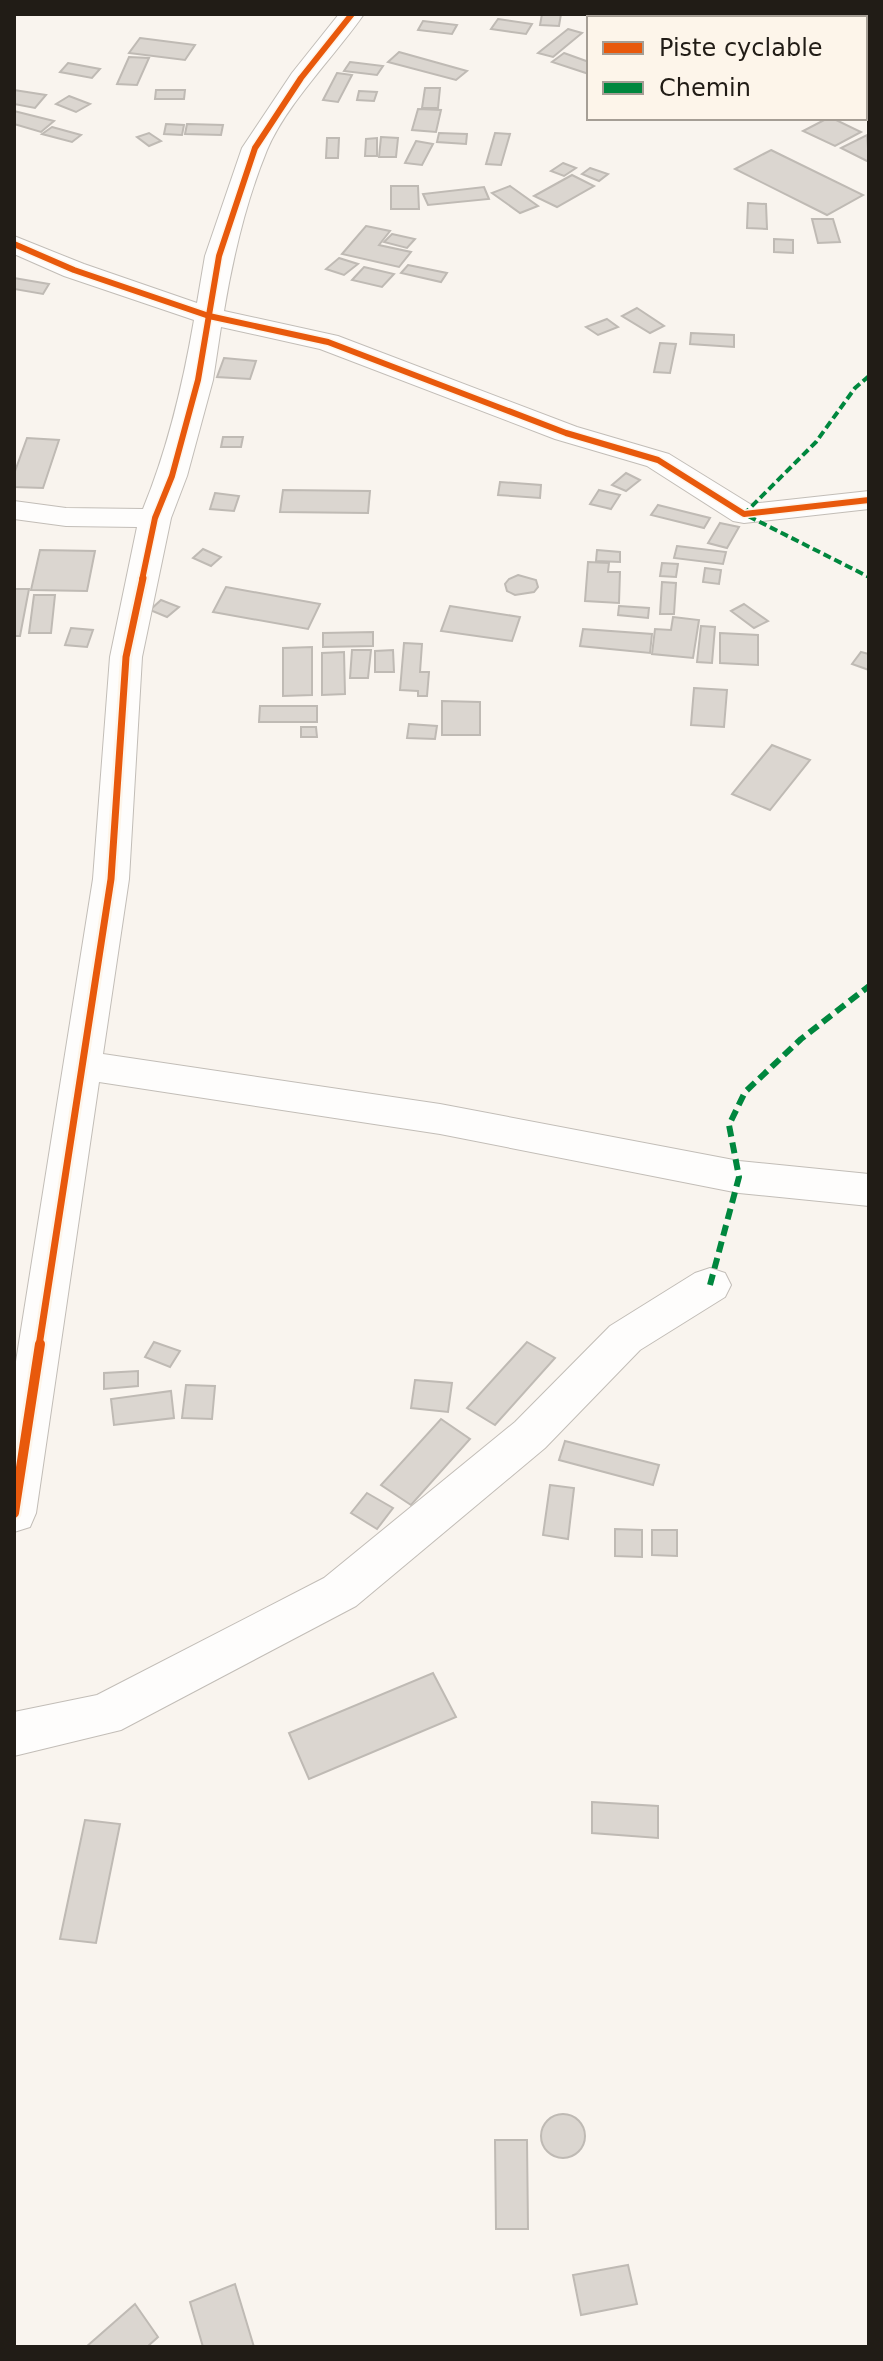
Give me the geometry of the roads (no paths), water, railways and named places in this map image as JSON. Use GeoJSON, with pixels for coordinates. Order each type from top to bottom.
{"type":"FeatureCollection","features":[{"type":"Feature","properties":{"kind":"street"},"geometry":{"type":"LineString","coordinates":[[14,1513],[111,879],[126,657],[155,518],[172,476],[198,380],[219,256],[255,148],[301,78],[352,14]]}},
{"type":"Feature","properties":{"kind":"street"},"geometry":{"type":"LineString","coordinates":[[14,244],[74,270],[209,316],[328,342],[566,433],[658,460],[744,514],[869,500]]}},
{"type":"Feature","properties":{"kind":"street"},"geometry":{"type":"LineString","coordinates":[[14,510],[66,517],[155,518]]}},
{"type":"Feature","properties":{"kind":"street"},"geometry":{"type":"LineString","coordinates":[[84,1065],[440,1119],[739,1177],[869,1190]]}},
{"type":"Feature","properties":{"kind":"street"},"geometry":{"type":"LineString","coordinates":[[14,1734],[104,1715],[340,1592],[530,1435],[625,1338],[710,1285]]}}]}
